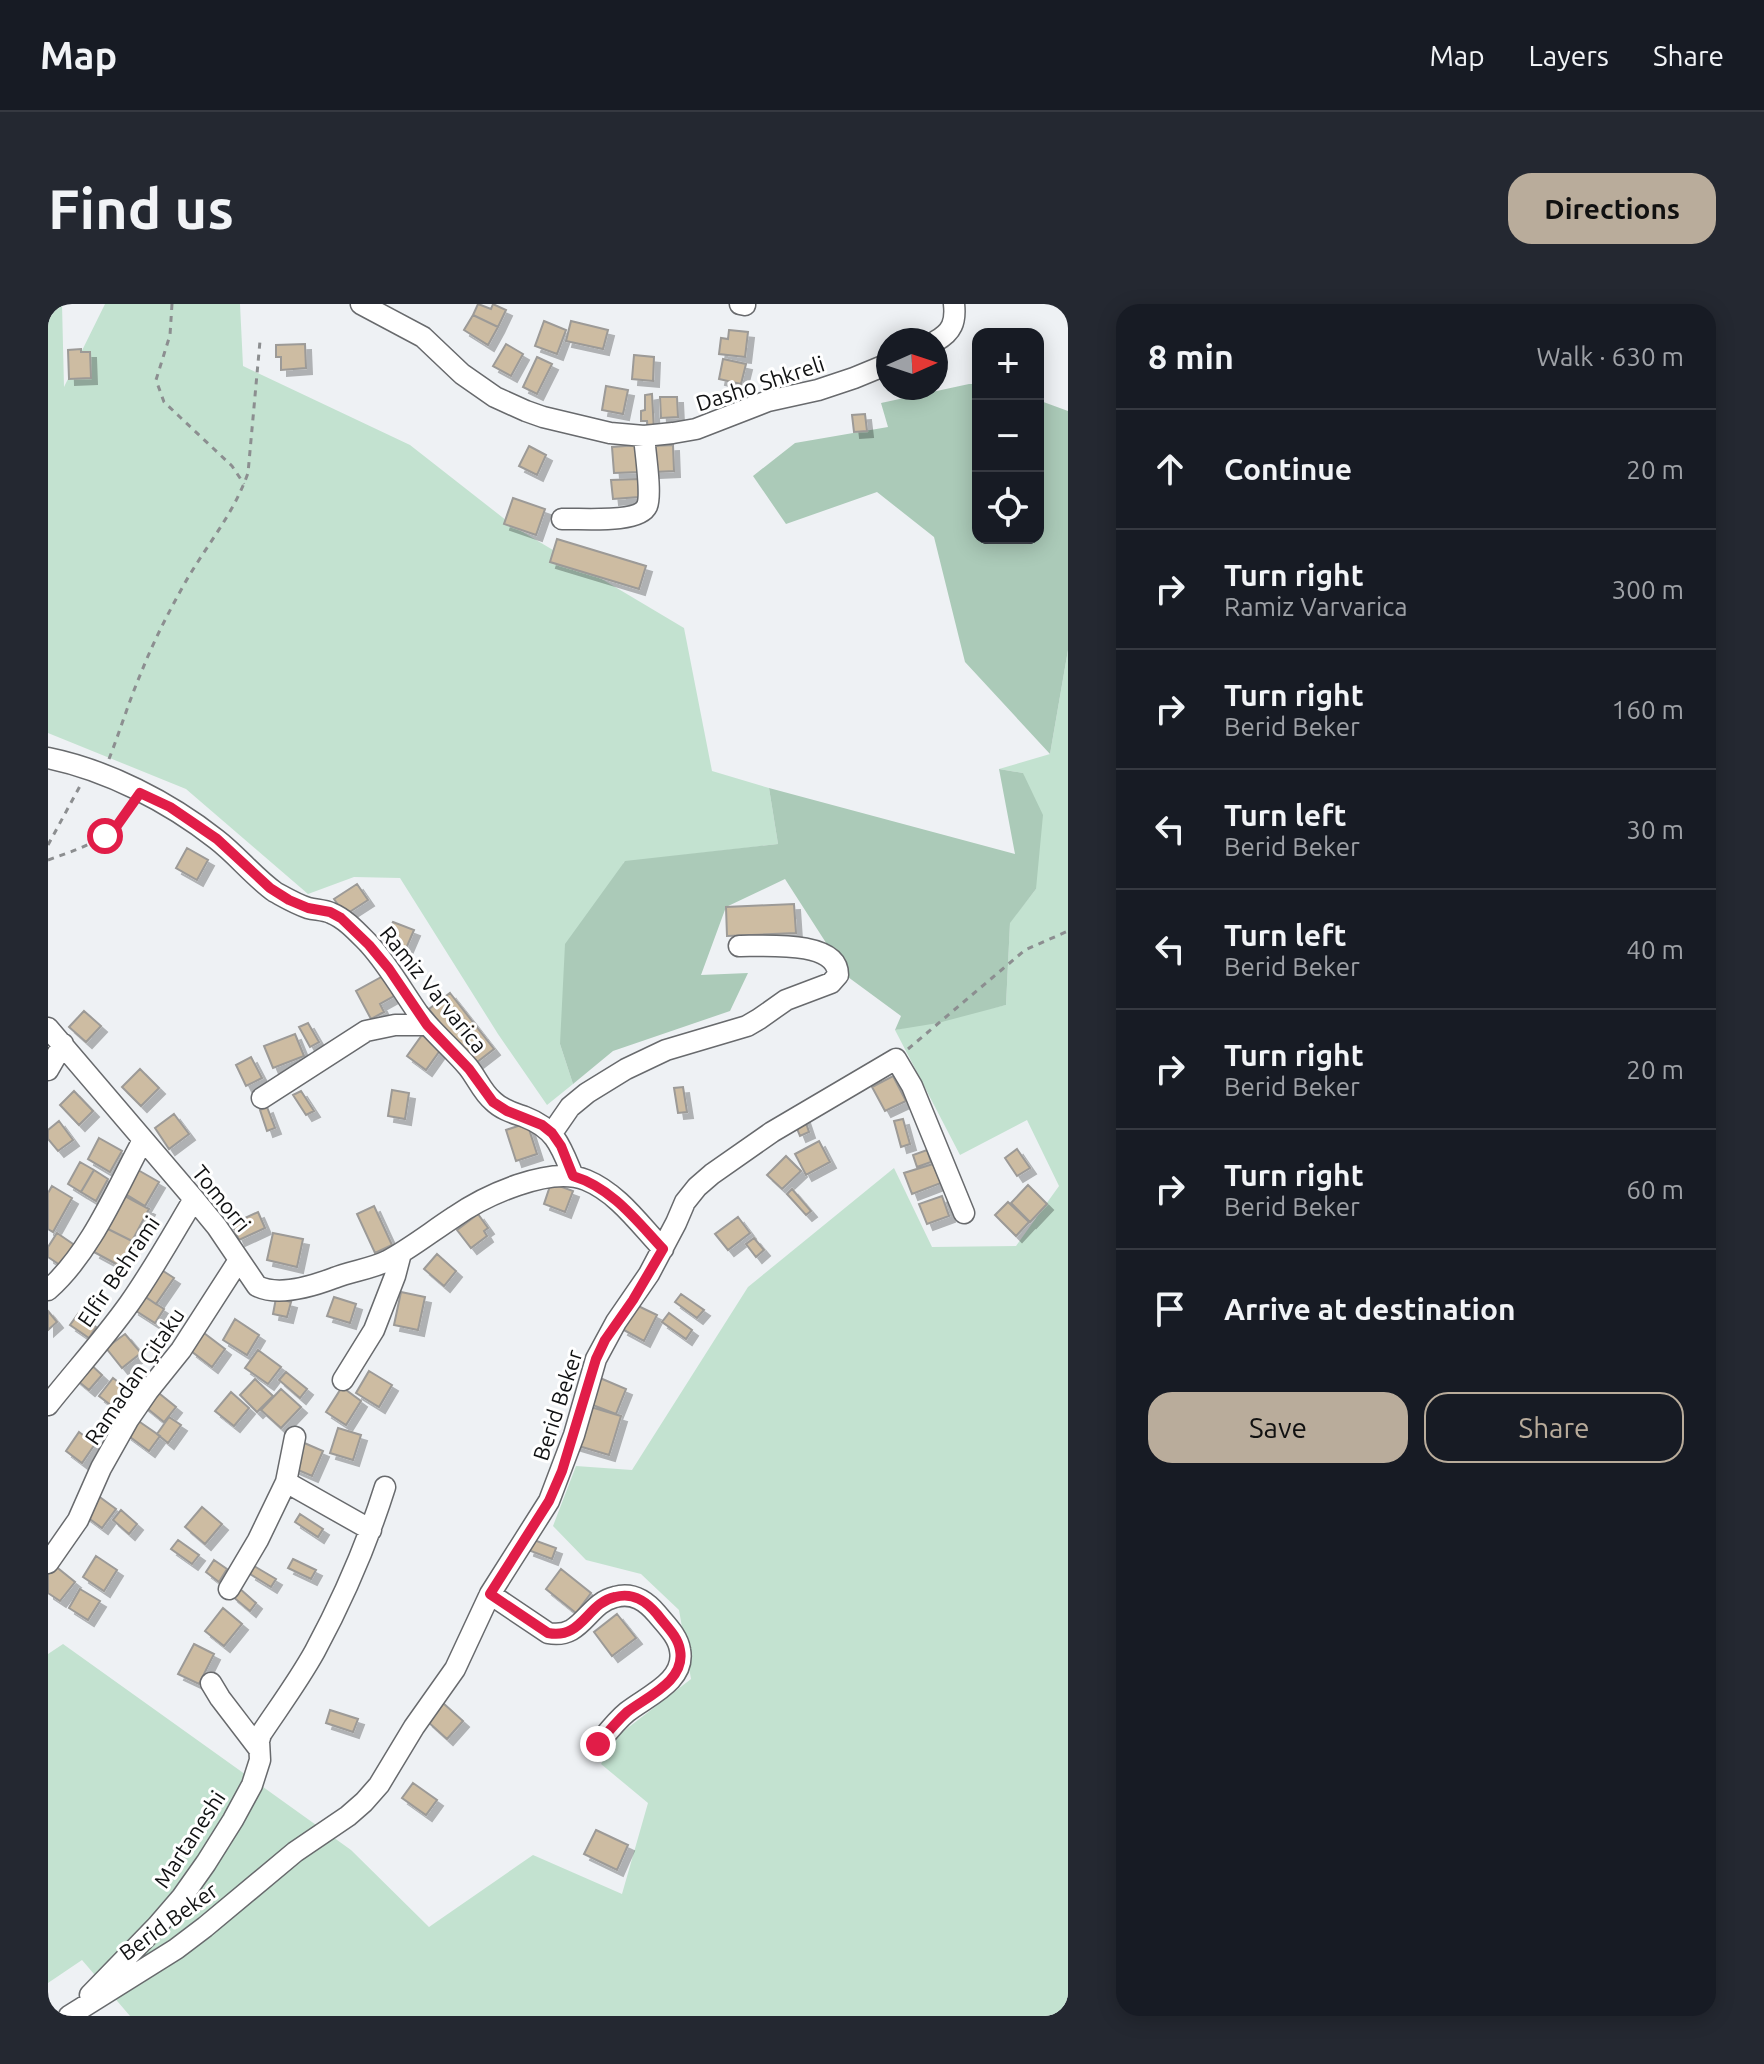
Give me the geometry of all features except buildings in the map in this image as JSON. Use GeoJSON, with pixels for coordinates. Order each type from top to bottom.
{"type":"FeatureCollection","features":[{"type":"Feature","properties":{"kind":"street","name":"Dasho Shkreli"},"geometry":{"type":"LineString","coordinates":[[361,304],[423,337],[462,374],[495,397],[534,414],[610,433],[644,436],[696,429],[768,401],[818,390],[876,369]]}},
{"type":"Feature","properties":{"kind":"street"},"geometry":{"type":"LineString","coordinates":[[948,333],[955,318],[954,304]]}},
{"type":"Feature","properties":{"kind":"street"},"geometry":{"type":"LineString","coordinates":[[562,519],[619,518],[644,511],[648,498],[644,436]]}},
{"type":"Feature","properties":{"kind":"street","name":"Ramiz Varvarica"},"geometry":{"type":"LineString","coordinates":[[48,758],[97,771],[170,807],[217,839],[270,888],[289,900],[341,918],[389,969],[427,1025],[469,1069],[493,1102],[542,1125],[552,1133]]}},
{"type":"Feature","properties":{"kind":"street"},"geometry":{"type":"LineString","coordinates":[[663,1249],[616,1200],[597,1185],[573,1176],[552,1133],[570,1107],[626,1069],[666,1050],[747,1026],[786,1000],[831,983],[838,975],[838,967],[830,957],[816,951],[739,946]]}},
{"type":"Feature","properties":{"kind":"street"},"geometry":{"type":"LineString","coordinates":[[262,1098],[366,1031],[395,1025],[427,1025]]}},
{"type":"Feature","properties":{"kind":"street","name":"Tomorri"},"geometry":{"type":"LineString","coordinates":[[48,1028],[194,1199],[257,1286],[265,1290],[318,1284],[382,1263],[492,1196],[536,1180],[573,1176]]}},
{"type":"Feature","properties":{"kind":"street"},"geometry":{"type":"LineString","coordinates":[[48,1070],[63,1044]]}},
{"type":"Feature","properties":{"kind":"street"},"geometry":{"type":"LineString","coordinates":[[896,1059],[912,1086],[964,1213]]}},
{"type":"Feature","properties":{"kind":"street","name":"Berid Beker"},"geometry":{"type":"LineString","coordinates":[[70,2016],[176,1949],[295,1852],[348,1816],[379,1785],[420,1718],[455,1669],[490,1594],[549,1501],[570,1447],[596,1359],[663,1249],[685,1202],[712,1174],[772,1132],[896,1059]]}},
{"type":"Feature","properties":{"kind":"street"},"geometry":{"type":"LineString","coordinates":[[48,1290],[69,1269],[86,1245],[143,1140]]}},
{"type":"Feature","properties":{"kind":"street","name":"Elfir Behrami"},"geometry":{"type":"LineString","coordinates":[[48,1405],[106,1335],[140,1287],[194,1199]]}},
{"type":"Feature","properties":{"kind":"street"},"geometry":{"type":"LineString","coordinates":[[343,1380],[374,1330],[401,1253]]}},
{"type":"Feature","properties":{"kind":"street","name":"Ramadan Çitaku"},"geometry":{"type":"LineString","coordinates":[[48,1563],[78,1520],[101,1468],[128,1420],[181,1350],[239,1260]]}},
{"type":"Feature","properties":{"kind":"street"},"geometry":{"type":"LineString","coordinates":[[229,1589],[258,1540],[286,1482],[295,1437]]}},
{"type":"Feature","properties":{"kind":"street"},"geometry":{"type":"LineString","coordinates":[[286,1482],[371,1530]]}},
{"type":"Feature","properties":{"kind":"street","name":"Martaneshi"},"geometry":{"type":"LineString","coordinates":[[70,2016],[157,1926],[206,1863],[252,1785],[260,1760],[261,1734],[314,1653],[358,1562],[385,1487]]}},
{"type":"Feature","properties":{"kind":"street"},"geometry":{"type":"LineString","coordinates":[[490,1594],[548,1633],[556,1635],[571,1631],[605,1601],[615,1597],[641,1598],[676,1638],[680,1661],[670,1681],[627,1713],[598,1744]]}},
{"type":"Feature","properties":{"kind":"street"},"geometry":{"type":"LineString","coordinates":[[211,1683],[259,1749]]}},
{"type":"Feature","properties":{"kind":"path"},"geometry":{"type":"LineString","coordinates":[[172,304],[170,335],[156,380],[164,402],[232,466],[244,484]]}},
{"type":"Feature","properties":{"kind":"path"},"geometry":{"type":"LineString","coordinates":[[48,845],[97,771],[182,587],[231,512],[244,484],[248,473],[260,341]]}},
{"type":"Feature","properties":{"kind":"path"},"geometry":{"type":"LineString","coordinates":[[48,860],[105,836],[116,827],[140,793]]}},
{"type":"Feature","properties":{"kind":"path"},"geometry":{"type":"LineString","coordinates":[[896,1059],[1025,950],[1068,931]]}},
{"type":"Feature","properties":{"kind":"green space"},"geometry":{"type":"Polygon","coordinates":[[[48,304],[62,304],[64,387],[105,304],[240,304],[243,366],[410,445],[516,528],[684,628],[712,771],[769,788],[778,844],[624,862],[560,1044],[573,1084],[547,1105],[498,1034],[400,878],[354,877],[308,894],[186,789],[48,733],[48,304]]]}},
{"type":"Feature","properties":{"kind":"green space"},"geometry":{"type":"Polygon","coordinates":[[[972,384],[972,544],[1044,544],[1044,402],[1068,411],[1068,650],[1050,754],[965,662],[934,537],[877,492],[786,524],[753,476],[795,443],[888,427],[881,403],[948,400],[948,389],[972,384]]]}},
{"type":"Feature","properties":{"kind":"green space"},"geometry":{"type":"Polygon","coordinates":[[[1068,650],[1068,2016],[130,2016],[82,1960],[48,1983],[48,1654],[63,1644],[351,1850],[429,1927],[533,1855],[622,1894],[648,1803],[601,1764],[616,1737],[691,1679],[679,1610],[641,1574],[586,1560],[553,1526],[576,1466],[632,1470],[748,1287],[894,1168],[932,1247],[1016,1246],[1059,1186],[1027,1120],[960,1155],[895,1030],[1006,1005],[1010,922],[1036,889],[1023,773],[999,769],[1050,754],[1068,650]]]}},
{"type":"Feature","properties":{"kind":"green space"},"geometry":{"type":"Polygon","coordinates":[[[999,769],[1023,773],[1043,815],[1036,889],[1010,923],[1006,1005],[938,1023],[895,1030],[901,1016],[848,977],[785,879],[726,907],[701,975],[748,973],[730,1011],[613,1051],[573,1084],[560,1044],[565,944],[625,861],[778,844],[769,788],[1015,854],[999,769]]]}},
{"type":"Feature","properties":{"kind":"route"},"geometry":{"type":"LineString","coordinates":[[105,836],[116,827],[140,793],[170,807],[217,839],[270,888],[289,900],[341,918],[389,969],[427,1025],[469,1069],[493,1102],[542,1125],[552,1133],[573,1176],[597,1185],[616,1200],[663,1249],[605,1340],[596,1359],[562,1471],[549,1501],[490,1594],[548,1633],[556,1635],[571,1631],[605,1601],[615,1597],[641,1598],[676,1638],[680,1661],[670,1681],[627,1713],[598,1744]]}}]}
